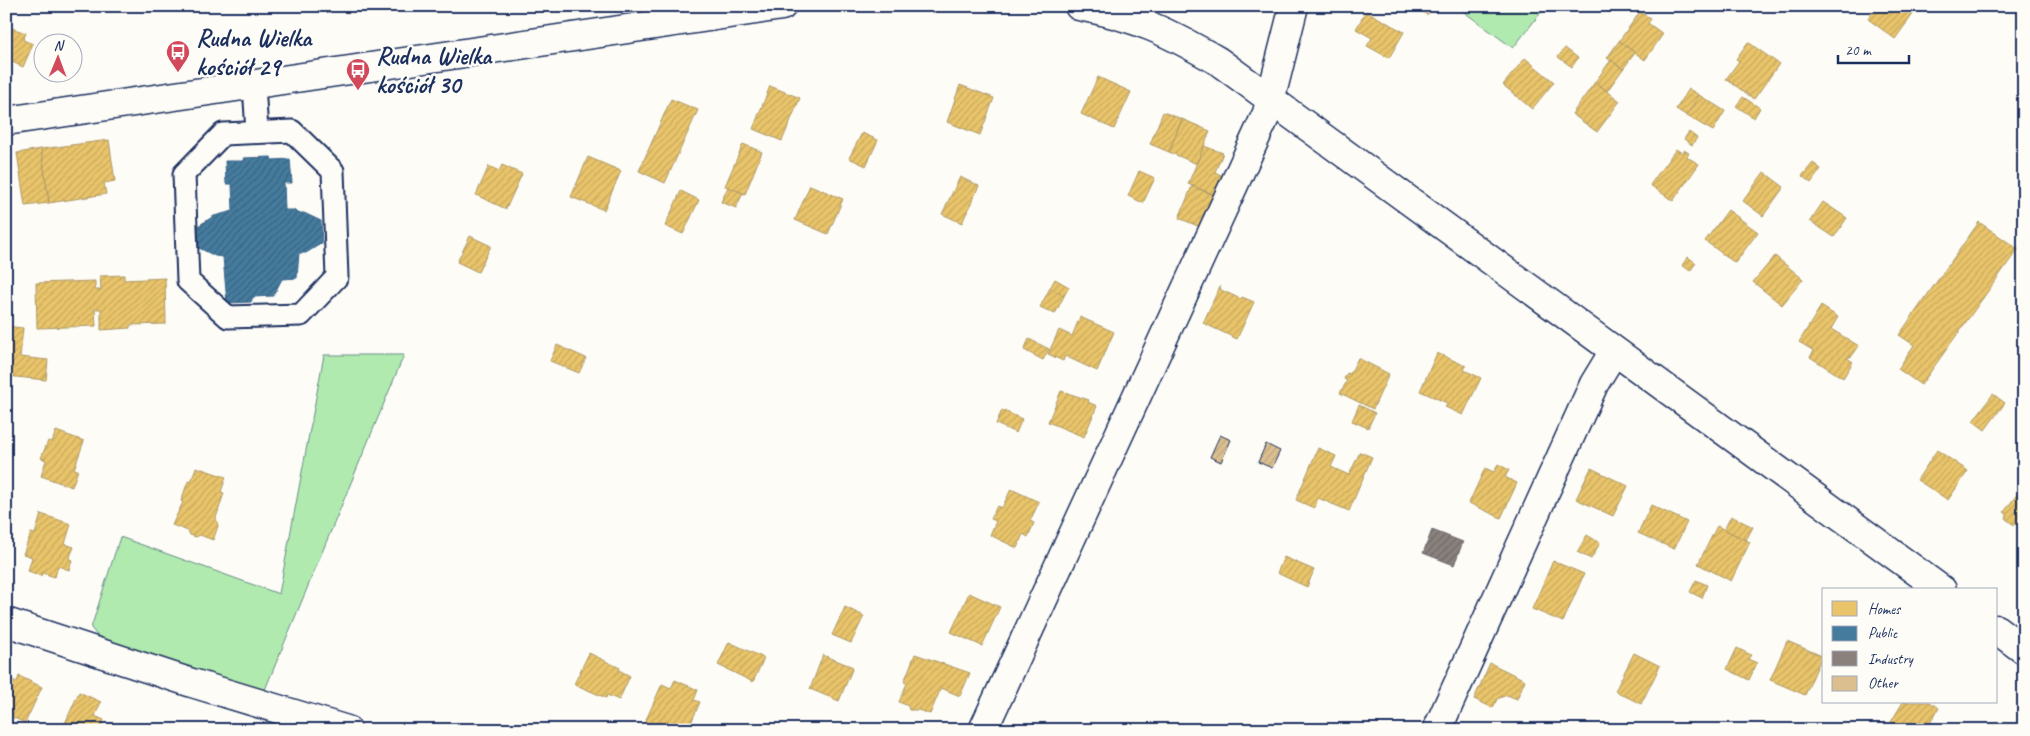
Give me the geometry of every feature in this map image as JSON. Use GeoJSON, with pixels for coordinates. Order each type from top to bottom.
{"type":"FeatureCollection","features":[{"type":"Feature","properties":{"kind":"street"},"geometry":{"type":"LineString","coordinates":[[6,121],[782,6]]}},
{"type":"Feature","properties":{"kind":"street"},"geometry":{"type":"LineString","coordinates":[[1079,6],[1144,22],[1174,36],[1218,61],[1939,588]]}},
{"type":"Feature","properties":{"kind":"street"},"geometry":{"type":"LineString","coordinates":[[983,730],[1272,99],[1278,64],[1294,6]]}},
{"type":"Feature","properties":{"kind":"street"},"geometry":{"type":"LineString","coordinates":[[254,85],[257,132]]}},
{"type":"Feature","properties":{"kind":"street"},"geometry":{"type":"LineString","coordinates":[[292,131],[333,171],[337,277],[301,315],[228,318],[188,281],[184,174],[223,134],[257,132],[292,131]]}},
{"type":"Feature","properties":{"kind":"street"},"geometry":{"type":"LineString","coordinates":[[1437,730],[1590,392],[1614,351]]}},
{"type":"Feature","properties":{"kind":"street"},"geometry":{"type":"LineString","coordinates":[[6,622],[200,686],[347,730]]}},
{"type":"Feature","properties":{"kind":"street"},"geometry":{"type":"LineString","coordinates":[[1998,630],[2024,650]]}},
{"type":"Feature","properties":{"kind":"green space"},"geometry":{"type":"Polygon","coordinates":[[[1456,6],[1546,6],[1513,48],[1456,6]]]}},
{"type":"Feature","properties":{"kind":"green space"},"geometry":{"type":"Polygon","coordinates":[[[324,355],[404,355],[264,692],[99,638],[91,628],[120,537],[279,594],[324,355]]]}},
{"type":"Feature","properties":{"kind":"building: Homes"},"geometry":{"type":"Polygon","coordinates":[[[1414,6],[1433,6],[1427,15],[1414,6]]]}},
{"type":"Feature","properties":{"kind":"building: Homes"},"geometry":{"type":"Polygon","coordinates":[[[1877,6],[1919,6],[1895,39],[1868,19],[1877,6]]]}},
{"type":"Feature","properties":{"kind":"building: Homes"},"geometry":{"type":"Polygon","coordinates":[[[1366,11],[1404,32],[1389,58],[1367,46],[1372,38],[1356,29],[1366,11]]]}},
{"type":"Feature","properties":{"kind":"building: Homes"},"geometry":{"type":"Polygon","coordinates":[[[1640,12],[1651,19],[1648,23],[1663,34],[1645,60],[1619,41],[1640,12]]]}},
{"type":"Feature","properties":{"kind":"building: Homes"},"geometry":{"type":"Polygon","coordinates":[[[6,26],[26,33],[23,40],[32,44],[32,46],[23,67],[12,62],[10,68],[6,67],[6,26]]]}},
{"type":"Feature","properties":{"kind":"building: Homes"},"geometry":{"type":"Polygon","coordinates":[[[1619,41],[1635,53],[1623,69],[1607,58],[1619,41]]]}},
{"type":"Feature","properties":{"kind":"building: Homes"},"geometry":{"type":"Polygon","coordinates":[[[1748,42],[1779,64],[1754,99],[1726,79],[1739,61],[1736,59],[1748,42]]]}},
{"type":"Feature","properties":{"kind":"building: Homes"},"geometry":{"type":"Polygon","coordinates":[[[1565,48],[1578,58],[1572,67],[1558,57],[1565,48]]]}},
{"type":"Feature","properties":{"kind":"building: Homes"},"geometry":{"type":"Polygon","coordinates":[[[1525,58],[1554,82],[1532,109],[1503,85],[1525,58]]]}},
{"type":"Feature","properties":{"kind":"building: Homes"},"geometry":{"type":"Polygon","coordinates":[[[1611,60],[1623,69],[1607,91],[1595,82],[1611,60]]]}},
{"type":"Feature","properties":{"kind":"building: Homes"},"geometry":{"type":"Polygon","coordinates":[[[1098,77],[1131,92],[1114,129],[1081,114],[1098,77]]]}},
{"type":"Feature","properties":{"kind":"building: Homes"},"geometry":{"type":"Polygon","coordinates":[[[1595,82],[1620,101],[1597,132],[1572,114],[1595,82]]]}},
{"type":"Feature","properties":{"kind":"building: Homes"},"geometry":{"type":"Polygon","coordinates":[[[960,85],[994,98],[980,135],[947,122],[960,85]]]}},
{"type":"Feature","properties":{"kind":"building: Homes"},"geometry":{"type":"Polygon","coordinates":[[[770,86],[800,98],[782,141],[753,129],[770,86]]]}},
{"type":"Feature","properties":{"kind":"building: Homes"},"geometry":{"type":"Polygon","coordinates":[[[1689,89],[1699,95],[1687,116],[1676,109],[1689,89]]]}},
{"type":"Feature","properties":{"kind":"building: Homes"},"geometry":{"type":"Polygon","coordinates":[[[1699,95],[1725,111],[1713,131],[1687,116],[1699,95]]]}},
{"type":"Feature","properties":{"kind":"building: Homes"},"geometry":{"type":"Polygon","coordinates":[[[1743,97],[1760,108],[1754,118],[1736,106],[1743,97]]]}},
{"type":"Feature","properties":{"kind":"building: Homes"},"geometry":{"type":"Polygon","coordinates":[[[671,99],[698,110],[665,183],[639,171],[671,99]]]}},
{"type":"Feature","properties":{"kind":"building: Homes"},"geometry":{"type":"Polygon","coordinates":[[[1163,112],[1182,119],[1169,152],[1150,144],[1163,112]]]}},
{"type":"Feature","properties":{"kind":"building: Homes"},"geometry":{"type":"Polygon","coordinates":[[[1182,119],[1210,131],[1197,164],[1169,152],[1182,119]]]}},
{"type":"Feature","properties":{"kind":"building: Homes"},"geometry":{"type":"Polygon","coordinates":[[[1689,132],[1697,138],[1692,145],[1684,139],[1689,132]]]}},
{"type":"Feature","properties":{"kind":"building: Homes"},"geometry":{"type":"Polygon","coordinates":[[[862,133],[878,140],[866,166],[849,158],[862,133]]]}},
{"type":"Feature","properties":{"kind":"building: Homes"},"geometry":{"type":"Polygon","coordinates":[[[109,140],[115,181],[104,183],[106,194],[49,203],[41,149],[109,140]]]}},
{"type":"Feature","properties":{"kind":"building: Homes"},"geometry":{"type":"Polygon","coordinates":[[[743,144],[762,152],[745,194],[725,186],[743,144]]]}},
{"type":"Feature","properties":{"kind":"building: Homes"},"geometry":{"type":"Polygon","coordinates":[[[1204,146],[1223,153],[1215,172],[1225,177],[1217,196],[1188,184],[1204,146]]]}},
{"type":"Feature","properties":{"kind":"building: Homes"},"geometry":{"type":"Polygon","coordinates":[[[41,149],[49,203],[25,206],[17,153],[41,149]]]}},
{"type":"Feature","properties":{"kind":"building: Homes"},"geometry":{"type":"Polygon","coordinates":[[[1676,149],[1682,153],[1684,150],[1689,153],[1687,157],[1699,164],[1673,201],[1650,185],[1676,149]]]}},
{"type":"Feature","properties":{"kind":"building: Homes"},"geometry":{"type":"Polygon","coordinates":[[[588,157],[621,171],[604,210],[571,197],[588,157]]]}},
{"type":"Feature","properties":{"kind":"building: Homes"},"geometry":{"type":"Polygon","coordinates":[[[1813,163],[1821,169],[1811,183],[1802,176],[1813,163]]]}},
{"type":"Feature","properties":{"kind":"building: Homes"},"geometry":{"type":"Polygon","coordinates":[[[502,165],[522,174],[506,209],[476,195],[489,166],[499,171],[502,165]]]}},
{"type":"Feature","properties":{"kind":"building: Homes"},"geometry":{"type":"Polygon","coordinates":[[[1139,171],[1155,178],[1143,203],[1128,196],[1139,171]]]}},
{"type":"Feature","properties":{"kind":"building: Homes"},"geometry":{"type":"Polygon","coordinates":[[[1764,172],[1784,187],[1763,216],[1743,201],[1764,172]]]}},
{"type":"Feature","properties":{"kind":"building: Homes"},"geometry":{"type":"Polygon","coordinates":[[[960,177],[979,186],[962,223],[942,214],[960,177]]]}},
{"type":"Feature","properties":{"kind":"building: Homes"},"geometry":{"type":"Polygon","coordinates":[[[810,185],[843,199],[828,234],[795,220],[810,185]]]}},
{"type":"Feature","properties":{"kind":"building: Homes"},"geometry":{"type":"Polygon","coordinates":[[[1192,186],[1214,195],[1200,227],[1179,218],[1192,186]]]}},
{"type":"Feature","properties":{"kind":"building: Homes"},"geometry":{"type":"Polygon","coordinates":[[[728,187],[743,193],[736,208],[721,202],[728,187]]]}},
{"type":"Feature","properties":{"kind":"building: Homes"},"geometry":{"type":"Polygon","coordinates":[[[681,191],[699,200],[683,234],[665,226],[681,191]]]}},
{"type":"Feature","properties":{"kind":"building: Homes"},"geometry":{"type":"Polygon","coordinates":[[[1823,202],[1847,218],[1834,237],[1810,221],[1823,202]]]}},
{"type":"Feature","properties":{"kind":"building: Homes"},"geometry":{"type":"Polygon","coordinates":[[[1728,210],[1758,232],[1735,263],[1705,241],[1728,210]]]}},
{"type":"Feature","properties":{"kind":"building: Homes"},"geometry":{"type":"Polygon","coordinates":[[[1979,222],[2018,249],[1921,385],[1898,369],[1914,345],[1899,335],[1979,222]]]}},
{"type":"Feature","properties":{"kind":"building: Homes"},"geometry":{"type":"Polygon","coordinates":[[[470,236],[491,246],[478,272],[457,262],[470,236]]]}},
{"type":"Feature","properties":{"kind":"building: Homes"},"geometry":{"type":"Polygon","coordinates":[[[1775,256],[1803,279],[1782,305],[1753,282],[1775,256]]]}},
{"type":"Feature","properties":{"kind":"building: Homes"},"geometry":{"type":"Polygon","coordinates":[[[1688,257],[1696,263],[1690,271],[1682,265],[1688,257]]]}},
{"type":"Feature","properties":{"kind":"building: Homes"},"geometry":{"type":"Polygon","coordinates":[[[124,275],[124,280],[165,278],[166,324],[130,325],[130,328],[101,330],[101,309],[95,309],[96,326],[37,328],[36,283],[95,281],[95,290],[101,290],[100,276],[124,275]]]}},
{"type":"Feature","properties":{"kind":"building: Homes"},"geometry":{"type":"Polygon","coordinates":[[[1055,279],[1069,287],[1064,296],[1050,288],[1055,279]]]}},
{"type":"Feature","properties":{"kind":"building: Homes"},"geometry":{"type":"Polygon","coordinates":[[[1220,286],[1221,290],[1241,299],[1242,297],[1254,302],[1237,339],[1203,323],[1220,286]]]}},
{"type":"Feature","properties":{"kind":"building: Homes"},"geometry":{"type":"Polygon","coordinates":[[[1050,288],[1064,296],[1055,314],[1040,307],[1050,288]]]}},
{"type":"Feature","properties":{"kind":"building: Homes"},"geometry":{"type":"Polygon","coordinates":[[[1821,306],[1838,317],[1831,329],[1859,346],[1852,356],[1847,358],[1853,362],[1843,378],[1810,357],[1814,351],[1799,342],[1821,306]]]}},
{"type":"Feature","properties":{"kind":"building: Homes"},"geometry":{"type":"Polygon","coordinates":[[[1080,317],[1114,332],[1097,371],[1065,356],[1063,361],[1048,354],[1059,330],[1072,336],[1080,317]]]}},
{"type":"Feature","properties":{"kind":"building: Homes"},"geometry":{"type":"Polygon","coordinates":[[[6,326],[23,328],[20,357],[48,360],[46,380],[6,376],[6,326]]]}},
{"type":"Feature","properties":{"kind":"building: Homes"},"geometry":{"type":"Polygon","coordinates":[[[1029,339],[1049,349],[1043,360],[1024,350],[1029,339]]]}},
{"type":"Feature","properties":{"kind":"building: Homes"},"geometry":{"type":"Polygon","coordinates":[[[557,345],[586,358],[579,373],[550,361],[557,345]]]}},
{"type":"Feature","properties":{"kind":"building: Homes"},"geometry":{"type":"Polygon","coordinates":[[[1437,353],[1466,366],[1464,370],[1481,378],[1463,415],[1445,407],[1447,403],[1420,391],[1437,353]]]}},
{"type":"Feature","properties":{"kind":"building: Homes"},"geometry":{"type":"Polygon","coordinates":[[[1358,358],[1389,374],[1373,409],[1340,393],[1347,381],[1344,379],[1347,373],[1350,374],[1358,358]]]}},
{"type":"Feature","properties":{"kind":"building: Homes"},"geometry":{"type":"Polygon","coordinates":[[[1061,391],[1089,400],[1088,402],[1097,406],[1084,437],[1048,422],[1061,391]]]}},
{"type":"Feature","properties":{"kind":"building: Homes"},"geometry":{"type":"Polygon","coordinates":[[[1993,394],[2005,403],[1985,430],[1973,421],[1993,394]]]}},
{"type":"Feature","properties":{"kind":"building: Homes"},"geometry":{"type":"Polygon","coordinates":[[[1359,405],[1375,413],[1368,428],[1352,421],[1359,405]]]}},
{"type":"Feature","properties":{"kind":"building: Homes"},"geometry":{"type":"Polygon","coordinates":[[[1002,410],[1022,419],[1016,433],[996,424],[1002,410]]]}},
{"type":"Feature","properties":{"kind":"building: Homes"},"geometry":{"type":"Polygon","coordinates":[[[56,431],[84,441],[74,469],[78,470],[72,487],[41,476],[46,460],[41,458],[48,441],[52,442],[56,431]]]}},
{"type":"Feature","properties":{"kind":"building: Homes"},"geometry":{"type":"Polygon","coordinates":[[[1318,448],[1336,456],[1331,467],[1349,475],[1360,452],[1372,457],[1349,511],[1318,498],[1314,508],[1296,500],[1318,448]]]}},
{"type":"Feature","properties":{"kind":"building: Homes"},"geometry":{"type":"Polygon","coordinates":[[[1937,450],[1968,471],[1948,500],[1917,480],[1937,450]]]}},
{"type":"Feature","properties":{"kind":"building: Homes"},"geometry":{"type":"Polygon","coordinates":[[[1498,464],[1509,470],[1505,477],[1517,483],[1501,518],[1469,503],[1485,468],[1494,472],[1498,464]]]}},
{"type":"Feature","properties":{"kind":"building: Homes"},"geometry":{"type":"Polygon","coordinates":[[[196,467],[226,477],[221,492],[224,493],[216,518],[218,526],[213,540],[200,535],[196,537],[190,535],[188,531],[172,525],[183,502],[181,501],[188,481],[191,482],[196,467]]]}},
{"type":"Feature","properties":{"kind":"building: Homes"},"geometry":{"type":"Polygon","coordinates":[[[1591,468],[1628,486],[1613,516],[1576,499],[1591,468]]]}},
{"type":"Feature","properties":{"kind":"building: Homes"},"geometry":{"type":"Polygon","coordinates":[[[2024,485],[2024,527],[2019,523],[2014,525],[2006,519],[2007,514],[2004,512],[2024,485]]]}},
{"type":"Feature","properties":{"kind":"building: Homes"},"geometry":{"type":"Polygon","coordinates":[[[1011,489],[1039,502],[1030,521],[1034,523],[1028,537],[1023,534],[1017,548],[990,535],[996,521],[991,519],[997,506],[1002,508],[1011,489]]]}},
{"type":"Feature","properties":{"kind":"building: Homes"},"geometry":{"type":"Polygon","coordinates":[[[1651,505],[1687,522],[1674,549],[1638,533],[1651,505]]]}},
{"type":"Feature","properties":{"kind":"building: Homes"},"geometry":{"type":"Polygon","coordinates":[[[41,514],[71,524],[65,544],[74,547],[69,559],[72,560],[69,570],[58,566],[55,577],[42,573],[41,576],[28,571],[32,557],[23,554],[31,533],[35,534],[41,514]]]}},
{"type":"Feature","properties":{"kind":"building: Homes"},"geometry":{"type":"Polygon","coordinates":[[[1731,516],[1753,527],[1746,540],[1724,530],[1731,516]]]}},
{"type":"Feature","properties":{"kind":"building: Homes"},"geometry":{"type":"Polygon","coordinates":[[[1717,526],[1750,542],[1731,581],[1698,564],[1717,526]]]}},
{"type":"Feature","properties":{"kind":"building: Homes"},"geometry":{"type":"Polygon","coordinates":[[[1587,535],[1600,543],[1591,559],[1577,552],[1587,535]]]}},
{"type":"Feature","properties":{"kind":"building: Homes"},"geometry":{"type":"Polygon","coordinates":[[[1284,557],[1314,570],[1307,587],[1277,573],[1284,557]]]}},
{"type":"Feature","properties":{"kind":"building: Homes"},"geometry":{"type":"Polygon","coordinates":[[[1553,561],[1584,574],[1563,622],[1532,609],[1553,561]]]}},
{"type":"Feature","properties":{"kind":"building: Homes"},"geometry":{"type":"Polygon","coordinates":[[[1696,580],[1707,585],[1702,598],[1690,592],[1696,580]]]}},
{"type":"Feature","properties":{"kind":"building: Homes"},"geometry":{"type":"Polygon","coordinates":[[[969,593],[1000,607],[982,646],[951,632],[969,593]]]}},
{"type":"Feature","properties":{"kind":"building: Homes"},"geometry":{"type":"Polygon","coordinates":[[[845,607],[864,616],[851,643],[832,635],[845,607]]]}},
{"type":"Feature","properties":{"kind":"building: Homes"},"geometry":{"type":"Polygon","coordinates":[[[1787,641],[1822,656],[1805,695],[1770,680],[1787,641]]]}},
{"type":"Feature","properties":{"kind":"building: Homes"},"geometry":{"type":"Polygon","coordinates":[[[729,642],[764,658],[753,682],[718,665],[729,642]]]}},
{"type":"Feature","properties":{"kind":"building: Homes"},"geometry":{"type":"Polygon","coordinates":[[[1737,648],[1751,655],[1748,659],[1757,663],[1749,680],[1727,669],[1737,648]]]}},
{"type":"Feature","properties":{"kind":"building: Homes"},"geometry":{"type":"Polygon","coordinates":[[[589,653],[620,668],[619,670],[630,676],[619,700],[607,695],[606,698],[574,684],[589,653]]]}},
{"type":"Feature","properties":{"kind":"building: Homes"},"geometry":{"type":"Polygon","coordinates":[[[1634,653],[1660,666],[1641,704],[1615,691],[1634,653]]]}},
{"type":"Feature","properties":{"kind":"building: Homes"},"geometry":{"type":"Polygon","coordinates":[[[915,654],[970,673],[960,696],[941,688],[930,714],[918,710],[909,710],[908,706],[899,702],[907,683],[904,682],[915,654]]]}},
{"type":"Feature","properties":{"kind":"building: Homes"},"geometry":{"type":"Polygon","coordinates":[[[823,655],[853,667],[839,701],[810,689],[823,655]]]}},
{"type":"Feature","properties":{"kind":"building: Homes"},"geometry":{"type":"Polygon","coordinates":[[[1490,663],[1525,680],[1517,699],[1507,695],[1497,699],[1493,708],[1474,699],[1490,663]]]}},
{"type":"Feature","properties":{"kind":"building: Homes"},"geometry":{"type":"Polygon","coordinates":[[[19,676],[42,687],[25,723],[12,717],[13,714],[6,711],[6,677],[17,682],[19,676]]]}},
{"type":"Feature","properties":{"kind":"building: Homes"},"geometry":{"type":"Polygon","coordinates":[[[675,680],[698,690],[694,700],[700,702],[688,730],[664,730],[645,722],[662,684],[671,688],[675,680]]]}},
{"type":"Feature","properties":{"kind":"building: Homes"},"geometry":{"type":"Polygon","coordinates":[[[79,692],[101,702],[95,716],[104,720],[99,730],[62,730],[79,692]]]}},
{"type":"Feature","properties":{"kind":"building: Homes"},"geometry":{"type":"Polygon","coordinates":[[[1902,704],[1933,704],[1939,708],[1926,730],[1905,730],[1891,722],[1902,704]]]}},
{"type":"Feature","properties":{"kind":"building: Public"},"geometry":{"type":"Polygon","coordinates":[[[271,157],[272,160],[290,159],[292,183],[284,183],[285,210],[304,213],[321,221],[322,243],[306,253],[299,253],[297,278],[282,279],[273,296],[253,297],[251,302],[227,303],[223,257],[215,256],[199,248],[198,226],[214,216],[233,211],[232,184],[226,184],[225,161],[244,161],[243,158],[271,157]]]}},
{"type":"Feature","properties":{"kind":"building: Industry"},"geometry":{"type":"Polygon","coordinates":[[[1432,530],[1463,542],[1454,565],[1423,553],[1432,530]]]}},
{"type":"Feature","properties":{"kind":"building: Other"},"geometry":{"type":"Polygon","coordinates":[[[1220,435],[1231,440],[1221,462],[1210,457],[1220,435]]]}},
{"type":"Feature","properties":{"kind":"building: Other"},"geometry":{"type":"Polygon","coordinates":[[[1266,444],[1280,451],[1272,468],[1258,462],[1266,444]]]}},
{"type":"Feature","properties":{"kind":"place","name":"Rudna Wielka kościół 29"},"geometry":{"type":"Point","coordinates":[178,73]}},
{"type":"Feature","properties":{"kind":"place","name":"Rudna Wielka kościół 30"},"geometry":{"type":"Point","coordinates":[358,91]}}]}
